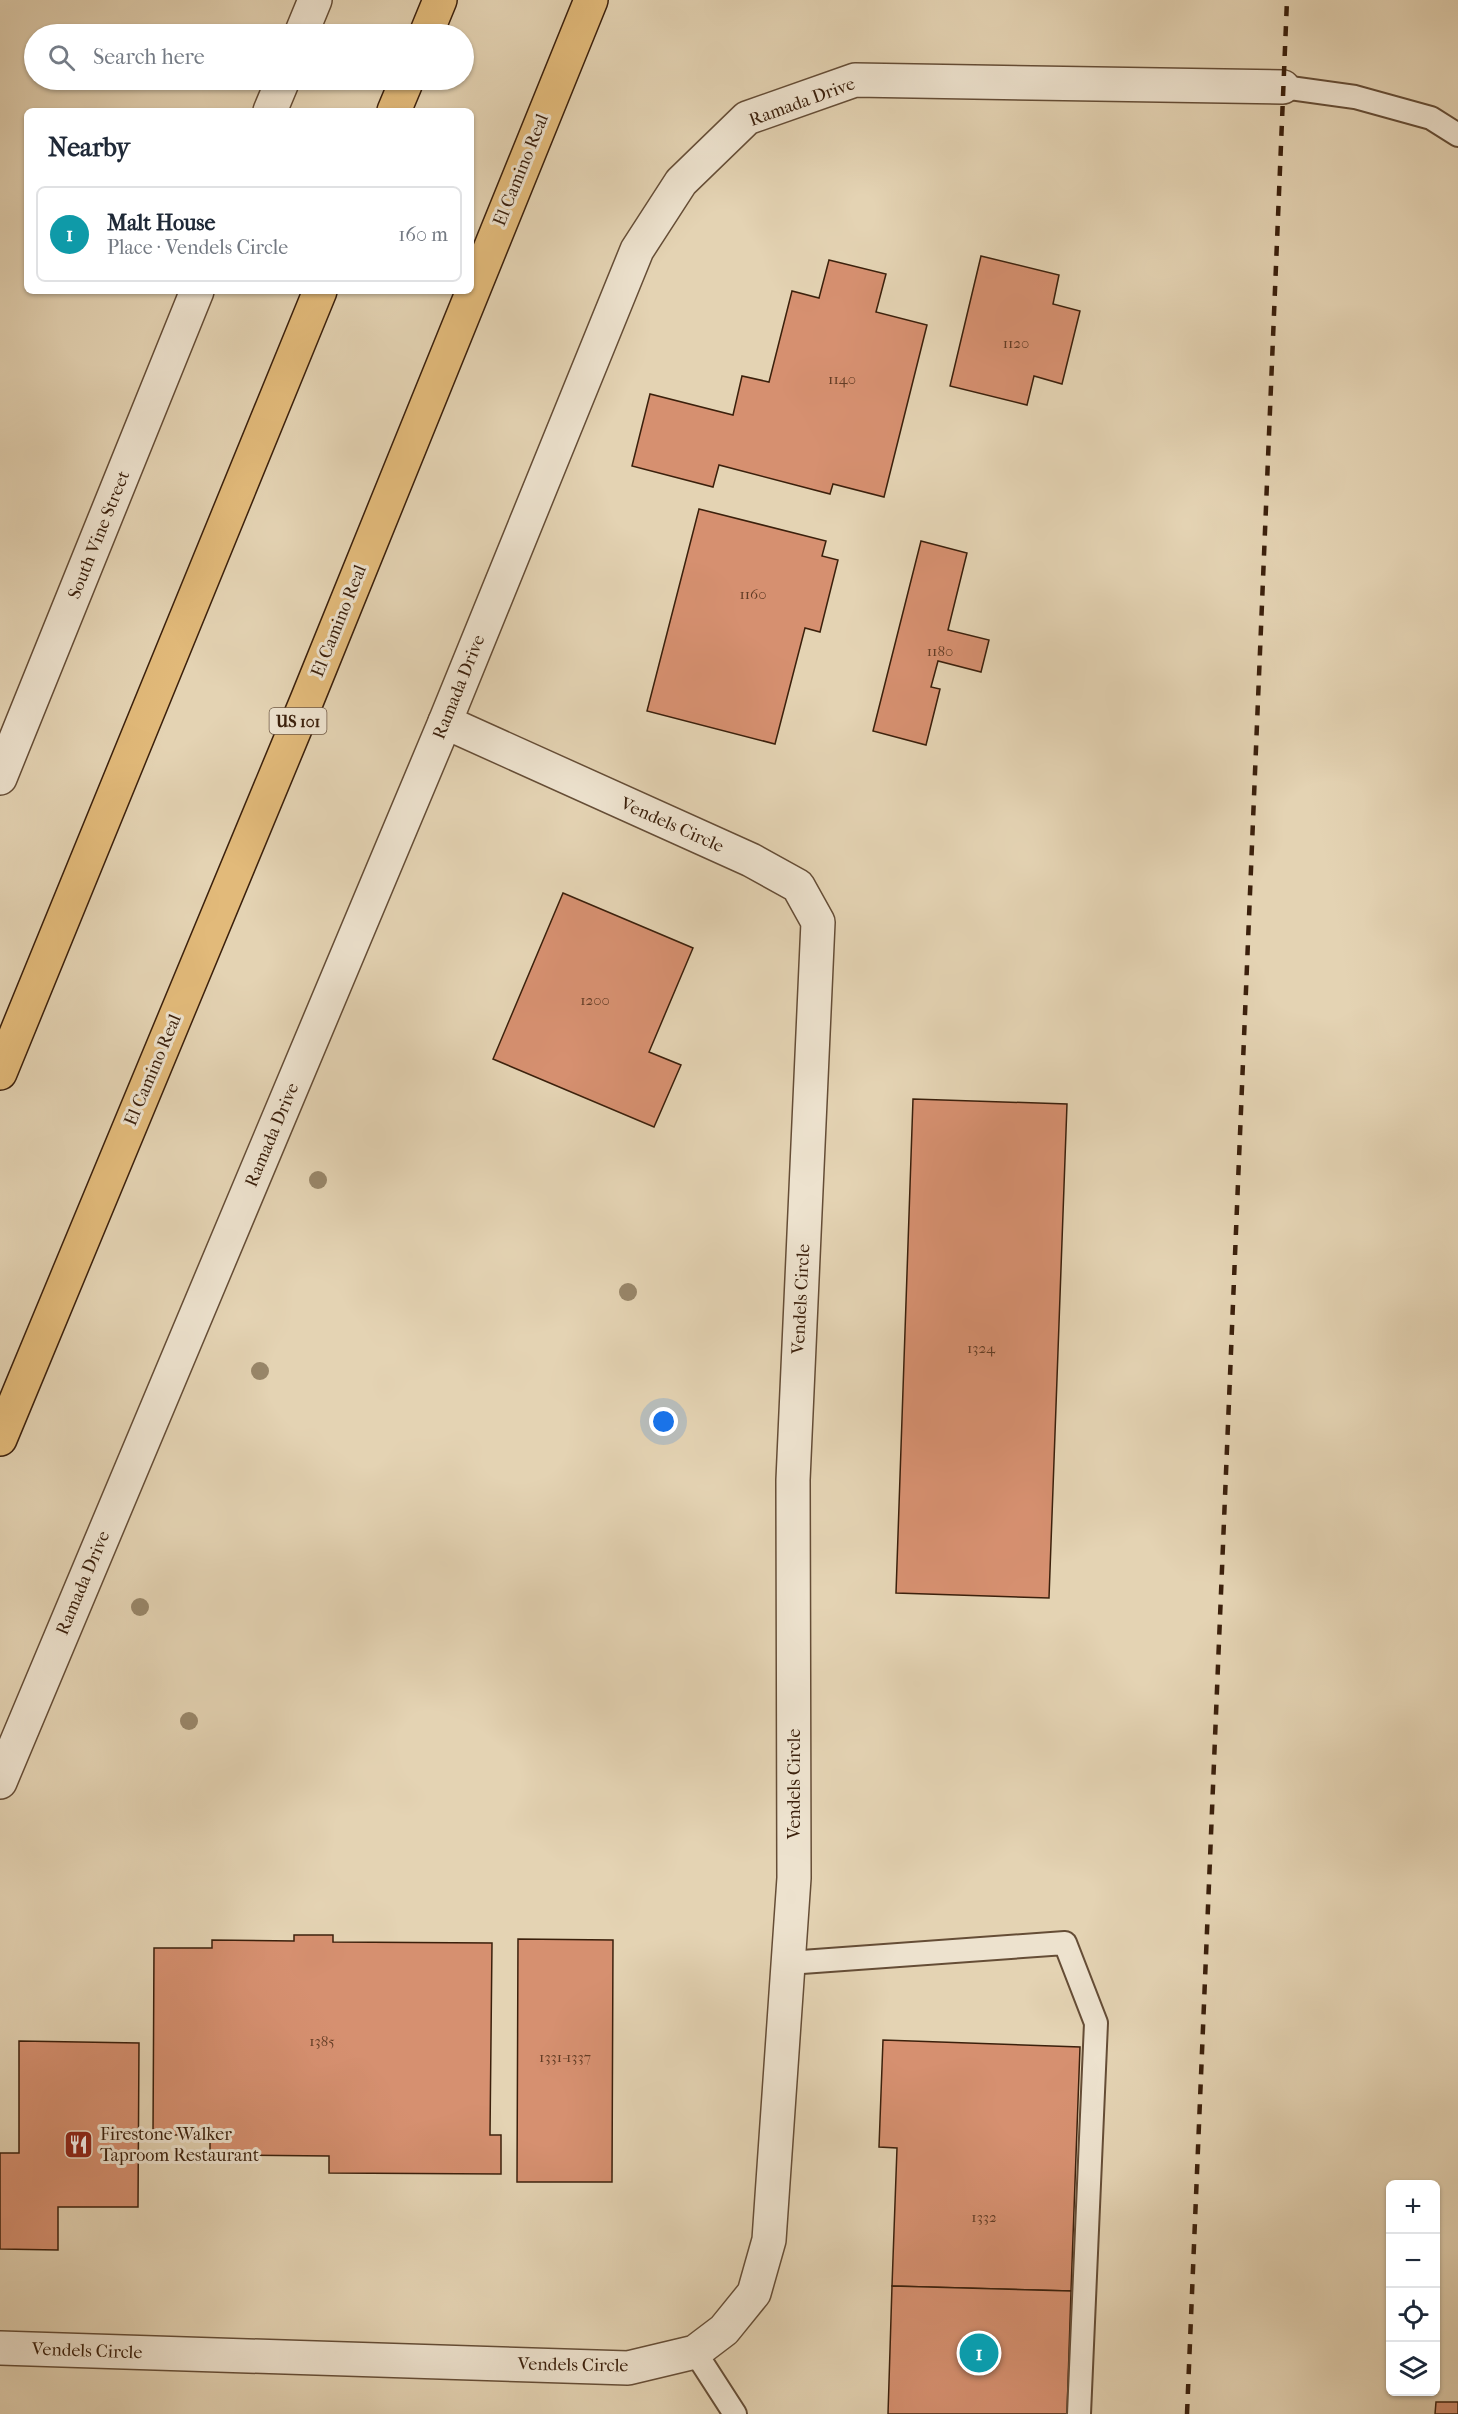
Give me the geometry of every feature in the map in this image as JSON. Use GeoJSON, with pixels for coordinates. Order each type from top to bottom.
{"type":"FeatureCollection","features":[{"type":"Feature","properties":{"kind":"highway"},"geometry":{"type":"LineString","coordinates":[[430,24],[440,0]]}},
{"type":"Feature","properties":{"kind":"highway","name":"El Camino Real"},"geometry":{"type":"LineString","coordinates":[[474,288],[591,0]]}},
{"type":"Feature","properties":{"kind":"highway"},"geometry":{"type":"LineString","coordinates":[[395,108],[403,90]]}},
{"type":"Feature","properties":{"kind":"highway"},"geometry":{"type":"LineString","coordinates":[[0,1073],[319,294]]}},
{"type":"Feature","properties":{"kind":"highway","name":"El Camino Real"},"geometry":{"type":"LineString","coordinates":[[0,1439],[307,700],[472,294]]}},
{"type":"Feature","properties":{"kind":"street"},"geometry":{"type":"LineString","coordinates":[[305,24],[315,0]]}},
{"type":"Feature","properties":{"kind":"street","name":"Ramada Drive"},"geometry":{"type":"LineString","coordinates":[[0,1782],[445,722],[638,250],[681,182],[747,118],[855,80],[1283,87]]}},
{"type":"Feature","properties":{"kind":"street"},"geometry":{"type":"LineString","coordinates":[[271,108],[279,90]]}},
{"type":"Feature","properties":{"kind":"street","name":"South Vine Street"},"geometry":{"type":"LineString","coordinates":[[0,778],[196,294]]}},
{"type":"Feature","properties":{"kind":"street","name":"Vendels Circle"},"geometry":{"type":"LineString","coordinates":[[0,2348],[628,2368],[695,2352],[724,2330],[754,2293],[769,2240],[794,1878],[793,1480],[818,921],[798,886],[751,860],[445,722]]}},
{"type":"Feature","properties":{"kind":"lane"},"geometry":{"type":"LineString","coordinates":[[1283,87],[1355,97],[1431,118],[1458,135]]}},
{"type":"Feature","properties":{"kind":"lane"},"geometry":{"type":"LineString","coordinates":[[788,1963],[1065,1943],[1096,2023],[1079,2414]]}},
{"type":"Feature","properties":{"kind":"lane"},"geometry":{"type":"LineString","coordinates":[[695,2352],[735,2414]]}},
{"type":"Feature","properties":{"kind":"building"},"geometry":{"type":"Polygon","coordinates":[[[981,256],[1059,275],[1053,304],[1080,311],[1062,384],[1034,376],[1027,405],[950,386],[981,256]]]}},
{"type":"Feature","properties":{"kind":"building"},"geometry":{"type":"Polygon","coordinates":[[[829,260],[886,274],[876,312],[927,325],[884,497],[833,484],[830,494],[719,465],[713,487],[632,466],[650,394],[733,415],[742,376],[769,382],[792,291],[819,298],[829,260]]]}},
{"type":"Feature","properties":{"kind":"building"},"geometry":{"type":"Polygon","coordinates":[[[699,509],[826,541],[822,556],[838,560],[820,632],[805,628],[775,744],[647,711],[699,509]]]}},
{"type":"Feature","properties":{"kind":"building"},"geometry":{"type":"Polygon","coordinates":[[[921,541],[967,553],[948,630],[989,640],[981,672],[938,661],[931,687],[940,689],[926,745],[873,731],[921,541]]]}},
{"type":"Feature","properties":{"kind":"building"},"geometry":{"type":"Polygon","coordinates":[[[563,893],[693,948],[649,1052],[681,1065],[654,1127],[493,1059],[563,893]]]}},
{"type":"Feature","properties":{"kind":"building"},"geometry":{"type":"Polygon","coordinates":[[[913,1099],[1067,1104],[1049,1598],[896,1593],[913,1099]]]}},
{"type":"Feature","properties":{"kind":"building"},"geometry":{"type":"Polygon","coordinates":[[[294,1935],[333,1935],[333,1942],[492,1943],[490,2135],[501,2135],[501,2174],[329,2173],[329,2156],[210,2155],[210,2135],[153,2135],[154,1948],[212,1948],[212,1940],[294,1941],[294,1935]]]}},
{"type":"Feature","properties":{"kind":"building"},"geometry":{"type":"Polygon","coordinates":[[[518,1939],[613,1940],[612,2182],[517,2182],[518,1939]]]}},
{"type":"Feature","properties":{"kind":"building"},"geometry":{"type":"Polygon","coordinates":[[[883,2040],[1080,2047],[1071,2291],[892,2286],[897,2148],[879,2147],[883,2040]]]}},
{"type":"Feature","properties":{"kind":"building","name":"Firestone Walker Taproom Restaurant"},"geometry":{"type":"Polygon","coordinates":[[[19,2041],[139,2043],[138,2207],[58,2207],[58,2250],[0,2249],[0,2153],[19,2153],[19,2041]]]}},
{"type":"Feature","properties":{"kind":"building"},"geometry":{"type":"Polygon","coordinates":[[[892,2286],[1071,2291],[1067,2414],[888,2414],[892,2286]]]}},
{"type":"Feature","properties":{"kind":"building"},"geometry":{"type":"Polygon","coordinates":[[[1436,2402],[1458,2402],[1458,2414],[1435,2414],[1436,2402]]]}},
{"type":"Feature","properties":{"kind":"railway"},"geometry":{"type":"LineString","coordinates":[[1187,2414],[1287,0]]}},
{"type":"Feature","properties":{"kind":"place","name":"Firestone Walker Taproom Restaurant"},"geometry":{"type":"Point","coordinates":[79,2144]}},
{"type":"Feature","properties":{"kind":"place","name":"Malt House"},"geometry":{"type":"Point","coordinates":[979,2353]}}]}
